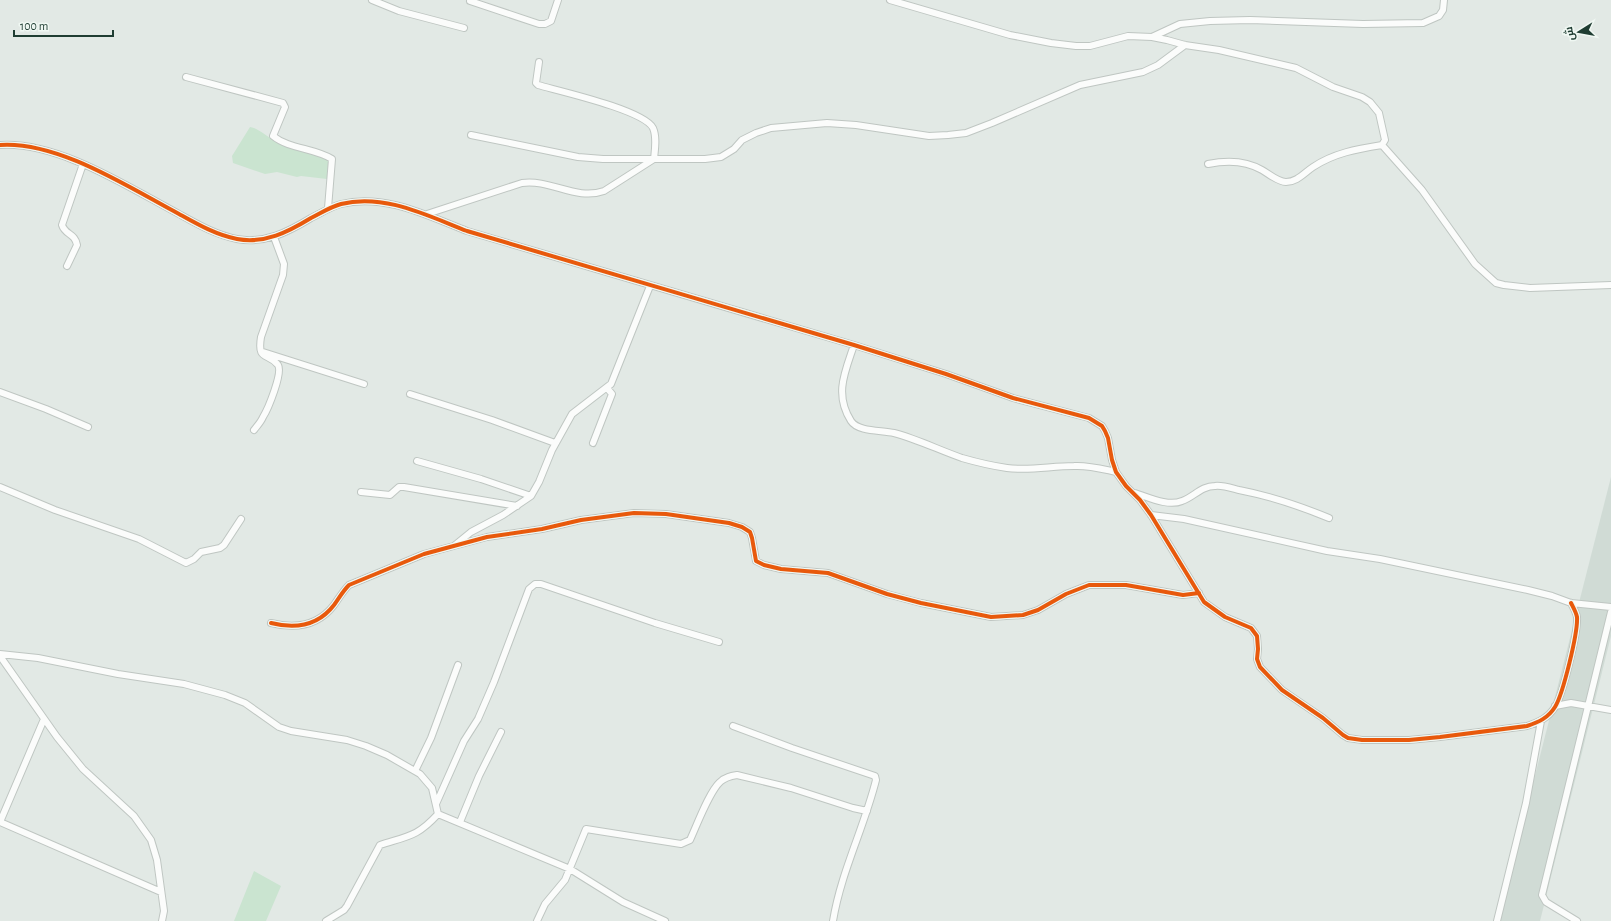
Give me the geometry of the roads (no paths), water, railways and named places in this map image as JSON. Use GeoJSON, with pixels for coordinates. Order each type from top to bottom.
{"type":"FeatureCollection","features":[{"type":"Feature","properties":{"kind":"street"},"geometry":{"type":"LineString","coordinates":[[372,0],[404,12],[464,28]]}},
{"type":"Feature","properties":{"kind":"street"},"geometry":{"type":"LineString","coordinates":[[470,1],[539,24],[545,24],[551,21],[558,0]]}},
{"type":"Feature","properties":{"kind":"street"},"geometry":{"type":"LineString","coordinates":[[890,0],[1003,33],[1051,44],[1090,46],[1128,36],[1152,37],[1184,46],[1219,50],[1296,68],[1333,87],[1362,97],[1370,102],[1379,113],[1382,120],[1385,140],[1382,145],[1346,152],[1331,157],[1313,167],[1297,179],[1287,182],[1283,182],[1260,169],[1243,162],[1221,161],[1208,164]]}},
{"type":"Feature","properties":{"kind":"street"},"geometry":{"type":"LineString","coordinates":[[1152,37],[1174,25],[1194,22],[1250,20],[1363,24],[1423,22],[1433,20],[1439,16],[1443,10],[1444,0]]}},
{"type":"Feature","properties":{"kind":"street"},"geometry":{"type":"LineString","coordinates":[[471,135],[578,157],[603,159],[705,159],[721,157],[734,149],[742,140],[756,133],[771,128],[802,124],[827,123],[856,125],[929,136],[966,133],[1080,85],[1143,72],[1158,65],[1184,46]]}},
{"type":"Feature","properties":{"kind":"street"},"geometry":{"type":"LineString","coordinates":[[540,62],[536,83],[538,85],[617,108],[645,120],[654,132],[654,159]]}},
{"type":"Feature","properties":{"kind":"street"},"geometry":{"type":"LineString","coordinates":[[186,77],[283,103],[285,107],[273,136],[281,141],[324,154],[332,158],[328,208]]}},
{"type":"Feature","properties":{"kind":"street"},"geometry":{"type":"LineString","coordinates":[[0,145],[27,145],[60,154],[83,164],[217,233],[236,239],[251,240],[274,237],[294,229],[328,208],[341,204],[358,201],[394,204],[426,214],[467,230],[650,286],[854,345],[946,374],[1013,398],[1089,418],[1102,426],[1108,438],[1116,472],[1126,486],[1133,492],[1151,514],[1191,578],[1198,594],[1204,602],[1225,618],[1251,628],[1258,640],[1257,659],[1260,667],[1267,675],[1288,694],[1323,718],[1348,738],[1379,740],[1440,738],[1528,726],[1541,721],[1555,706],[1570,659],[1577,628],[1577,616],[1571,603]]}},
{"type":"Feature","properties":{"kind":"street"},"geometry":{"type":"LineString","coordinates":[[1382,145],[1422,190],[1475,264],[1496,283],[1504,286],[1530,288],[1611,285]]}},
{"type":"Feature","properties":{"kind":"street"},"geometry":{"type":"LineString","coordinates":[[426,214],[522,183],[545,183],[580,194],[590,195],[604,191],[654,159]]}},
{"type":"Feature","properties":{"kind":"street"},"geometry":{"type":"LineString","coordinates":[[67,266],[77,245],[73,235],[64,230],[62,225],[83,164]]}},
{"type":"Feature","properties":{"kind":"street"},"geometry":{"type":"LineString","coordinates":[[254,430],[264,417],[271,401],[279,374],[277,364],[264,356],[260,351],[261,337],[283,275],[284,264],[274,237]]}},
{"type":"Feature","properties":{"kind":"street"},"geometry":{"type":"LineString","coordinates":[[454,546],[471,532],[517,506],[531,496],[555,444],[572,414],[583,404],[607,388],[615,377],[650,286]]}},
{"type":"Feature","properties":{"kind":"street"},"geometry":{"type":"LineString","coordinates":[[854,345],[842,386],[847,412],[851,421],[855,425],[894,433],[964,458],[1006,468],[1030,469],[1080,466],[1116,472]]}},
{"type":"Feature","properties":{"kind":"street"},"geometry":{"type":"LineString","coordinates":[[260,351],[364,384]]}},
{"type":"Feature","properties":{"kind":"street"},"geometry":{"type":"LineString","coordinates":[[593,443],[612,394],[607,388]]}},
{"type":"Feature","properties":{"kind":"street"},"geometry":{"type":"LineString","coordinates":[[0,392],[46,409],[88,427]]}},
{"type":"Feature","properties":{"kind":"street"},"geometry":{"type":"LineString","coordinates":[[410,394],[492,420],[555,444]]}},
{"type":"Feature","properties":{"kind":"street"},"geometry":{"type":"LineString","coordinates":[[417,461],[481,479],[531,496]]}},
{"type":"Feature","properties":{"kind":"street"},"geometry":{"type":"LineString","coordinates":[[1133,492],[1167,502],[1181,502],[1203,488],[1216,485],[1302,507],[1329,518]]}},
{"type":"Feature","properties":{"kind":"street"},"geometry":{"type":"LineString","coordinates":[[0,487],[55,510],[139,539],[186,563],[194,559],[201,552],[220,548],[224,545],[241,519]]}},
{"type":"Feature","properties":{"kind":"street"},"geometry":{"type":"LineString","coordinates":[[361,492],[390,495],[399,487],[404,487],[517,506]]}},
{"type":"Feature","properties":{"kind":"street"},"geometry":{"type":"LineString","coordinates":[[271,623],[286,627],[310,623],[322,618],[334,605],[343,591],[358,580],[424,554],[487,537],[542,530],[587,519],[653,512],[709,520],[742,527],[750,532],[756,561],[764,565],[781,569],[828,573],[887,594],[921,603],[991,617],[1023,615],[1038,610],[1066,594],[1089,585],[1126,585],[1182,595],[1198,594]]}},
{"type":"Feature","properties":{"kind":"street"},"geometry":{"type":"LineString","coordinates":[[1151,514],[1184,519],[1328,552],[1380,559],[1528,590],[1552,596],[1571,603],[1611,608]]}},
{"type":"Feature","properties":{"kind":"street"},"geometry":{"type":"LineString","coordinates":[[436,804],[464,741],[478,719],[494,682],[529,589],[535,584],[542,584],[655,623],[719,642]]}},
{"type":"Feature","properties":{"kind":"street"},"geometry":{"type":"LineString","coordinates":[[1577,921],[1546,902],[1542,895],[1611,612]]}},
{"type":"Feature","properties":{"kind":"street"},"geometry":{"type":"LineString","coordinates":[[0,655],[38,658],[124,675],[184,684],[225,695],[244,703],[279,727],[291,731],[347,740],[366,746],[414,771],[426,780],[432,788],[438,814]]}},
{"type":"Feature","properties":{"kind":"street"},"geometry":{"type":"LineString","coordinates":[[0,655],[44,719],[83,769],[134,816],[151,840],[157,860],[164,911],[162,921]]}},
{"type":"Feature","properties":{"kind":"street"},"geometry":{"type":"LineString","coordinates":[[414,771],[431,738],[458,665]]}},
{"type":"Feature","properties":{"kind":"street"},"geometry":{"type":"LineString","coordinates":[[1555,706],[1571,703],[1611,710]]}},
{"type":"Feature","properties":{"kind":"street"},"geometry":{"type":"LineString","coordinates":[[44,719],[0,822],[161,892]]}},
{"type":"Feature","properties":{"kind":"street"},"geometry":{"type":"LineString","coordinates":[[1497,921],[1526,803],[1541,721]]}},
{"type":"Feature","properties":{"kind":"street"},"geometry":{"type":"LineString","coordinates":[[733,726],[875,776],[876,780],[867,811],[836,899],[833,921]]}},
{"type":"Feature","properties":{"kind":"street"},"geometry":{"type":"LineString","coordinates":[[460,822],[479,776],[502,732]]}},
{"type":"Feature","properties":{"kind":"street"},"geometry":{"type":"LineString","coordinates":[[538,921],[545,904],[562,886],[586,830],[681,844],[690,840],[714,788],[721,781],[730,776],[737,775],[791,788],[867,811]]}},
{"type":"Feature","properties":{"kind":"street"},"geometry":{"type":"LineString","coordinates":[[438,814],[570,869],[623,902],[665,921]]}},
{"type":"Feature","properties":{"kind":"street"},"geometry":{"type":"LineString","coordinates":[[326,921],[344,910],[347,906],[380,846],[409,837],[428,825],[438,814]]}}]}
